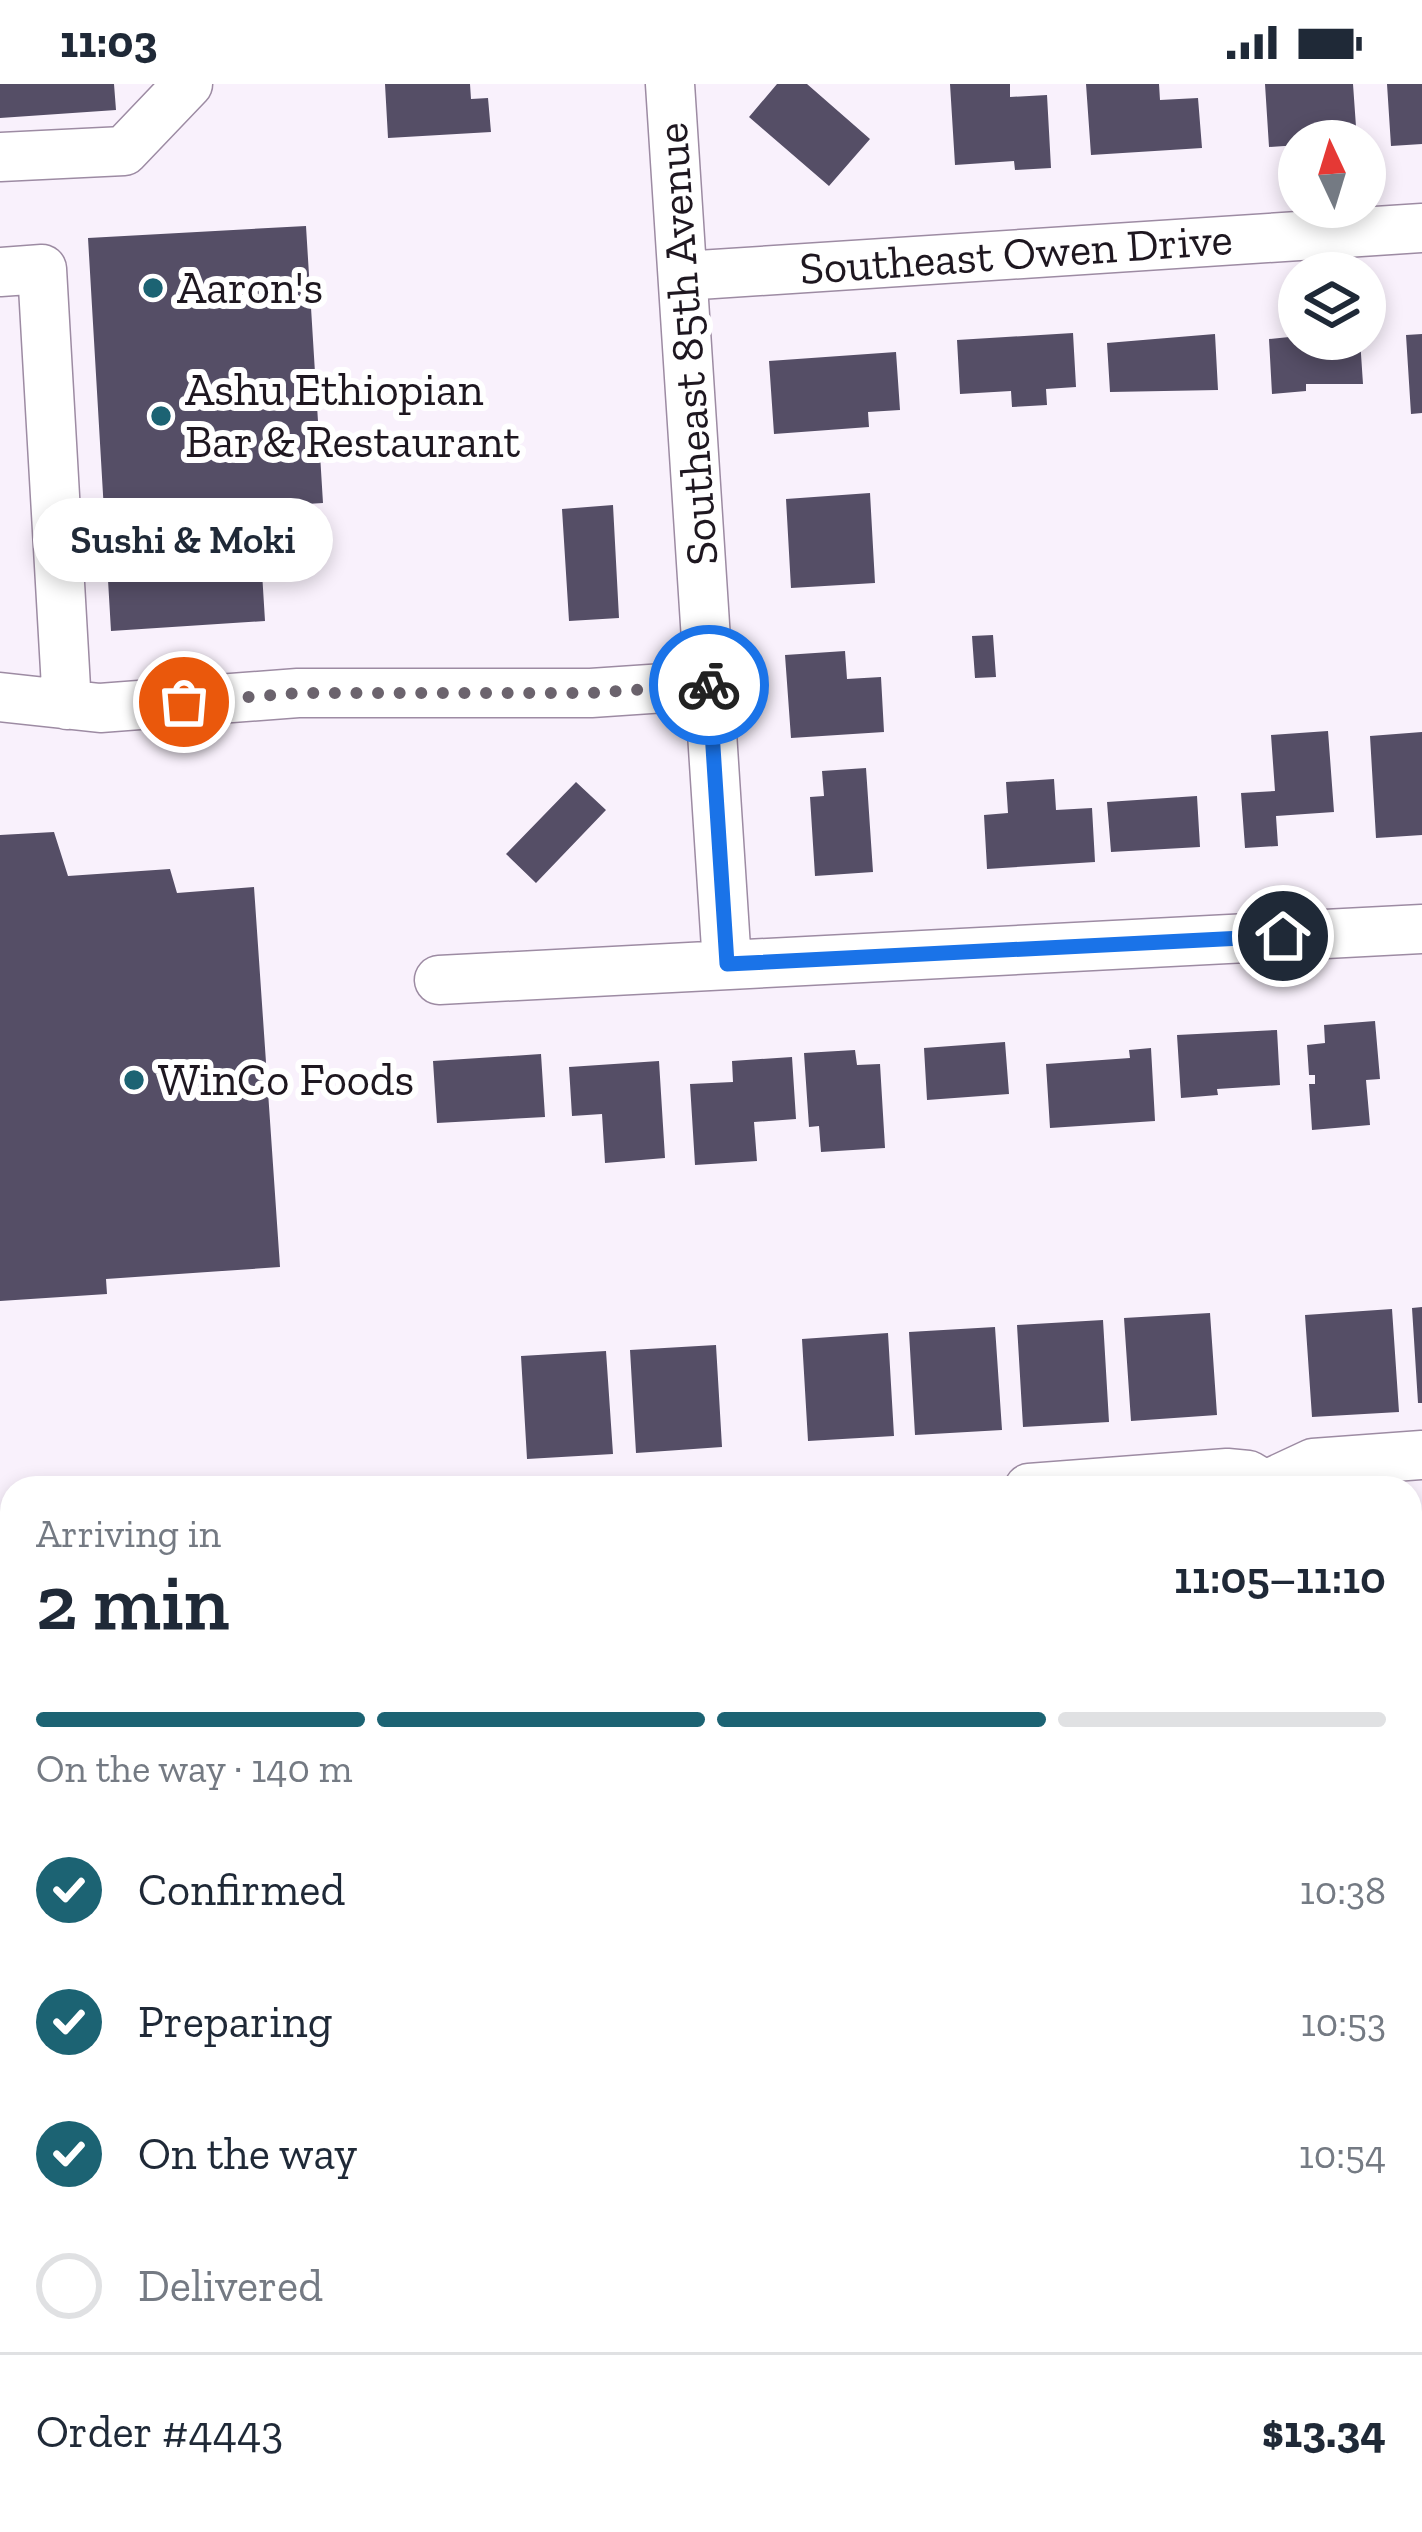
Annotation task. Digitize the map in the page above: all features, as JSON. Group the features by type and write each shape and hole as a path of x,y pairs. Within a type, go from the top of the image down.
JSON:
{"street":[{"path":"0,157 124,151 188,84"},
{"name":"Southeast 85th Avenue","path":"670,84 727,964"},
{"name":"Southeast Owen Drive","path":"682,276 1422,228"},
{"path":"0,272 42,269 68,705"},
{"path":"0,697 100,708 298,693 591,693 710,685"},
{"path":"439,980 1422,929"},
{"path":"1287,1476 1312,1462 1422,1455"},
{"path":"1187,1476 1250,1476"}],"building":[{"path":"0,84 114,84 116,110 0,118"},
{"path":"385,84 470,84 471,99 488,98 491,132 388,138"},
{"path":"777,84 807,84 870,139 829,186 749,117"},
{"path":"950,84 1010,84 1010,97 1047,95 1051,168 1015,170 1014,161 955,165"},
{"path":"1086,84 1159,84 1160,100 1198,98 1202,148 1091,155"},
{"path":"1265,84 1353,84 1356,120 1278,120 1278,146 1269,147"},
{"path":"1387,84 1422,84 1422,144 1391,146"},
{"path":"306,226 323,503 258,507 265,621 111,631 88,238"},
{"path":"1073,333 1076,387 1046,389 1047,405 1012,407 1011,391 960,394 957,340"},
{"path":"1215,334 1218,390 1110,392 1107,343"},
{"path":"1422,334 1422,413 1411,414 1406,335"},
{"path":"1278,338 1278,360 1361,360 1363,384 1306,384 1306,391 1272,394 1269,339"},
{"path":"896,352 900,410 868,412 869,427 774,434 769,361"},
{"path":"870,493 875,583 791,588 786,499"},
{"path":"613,505 619,618 569,621 562,509"},
{"path":"993,635 996,677 975,678 972,636"},
{"path":"845,651 847,679 881,677 884,732 791,738 785,655"},
{"path":"1328,731 1334,812 1276,816 1278,846 1245,848 1241,793 1275,791 1271,735"},
{"path":"1422,732 1422,835 1376,838 1370,736"},
{"path":"866,768 873,872 815,876 810,797 824,796 822,771"},
{"path":"1054,779 1056,810 1092,808 1095,862 987,869 984,815 1008,813 1006,782"},
{"path":"576,782 606,810 536,883 506,854"},
{"path":"1197,796 1200,847 1111,852 1107,802"},
{"name":"WinCo Foods","path":"54,832 68,876 170,869 177,893 254,887 280,1267 106,1279 107,1294 0,1301 0,835"},
{"path":"1375,1021 1380,1079 1366,1080 1370,1125 1312,1130 1309,1084 1315,1084 1315,1075 1309,1075 1307,1045 1325,1043 1324,1025"},
{"path":"1277,1030 1280,1085 1217,1089 1218,1095 1181,1098 1177,1035"},
{"path":"1005,1042 1009,1094 927,1100 924,1048"},
{"path":"1151,1048 1155,1121 1050,1128 1046,1064 1130,1058 1129,1050"},
{"path":"855,1050 857,1065 880,1064 885,1148 821,1152 819,1126 809,1127 804,1053"},
{"path":"541,1054 545,1117 437,1123 433,1061"},
{"path":"792,1057 796,1119 754,1122 757,1161 695,1165 690,1084 733,1082 732,1061"},
{"path":"659,1061 665,1158 605,1163 602,1114 572,1116 569,1067"},
{"path":"1422,1307 1422,1403 1418,1403 1412,1308"},
{"path":"1392,1309 1399,1412 1312,1417 1305,1315"},
{"path":"1210,1313 1217,1415 1131,1421 1124,1318"},
{"path":"1103,1320 1109,1422 1023,1427 1017,1325"},
{"path":"995,1327 1002,1430 915,1435 909,1332"},
{"path":"888,1333 894,1436 808,1441 802,1339"},
{"path":"716,1345 722,1447 636,1453 630,1350"},
{"path":"606,1351 613,1454 527,1459 521,1356"}],"way so far":[{"path":"184,702 298,693 591,693 709,685"}],"place":[{"name":"Aaron's","path":"153,288"},
{"name":"Ashu Ethiopian Bar & Restaurant","path":"161,416"},
{"name":"Sushi & Moki","path":"184,702"},
{"name":"WinCo Foods","path":"134,1080"}],"route":[{"path":"709,685 727,964 1283,936"}]}
